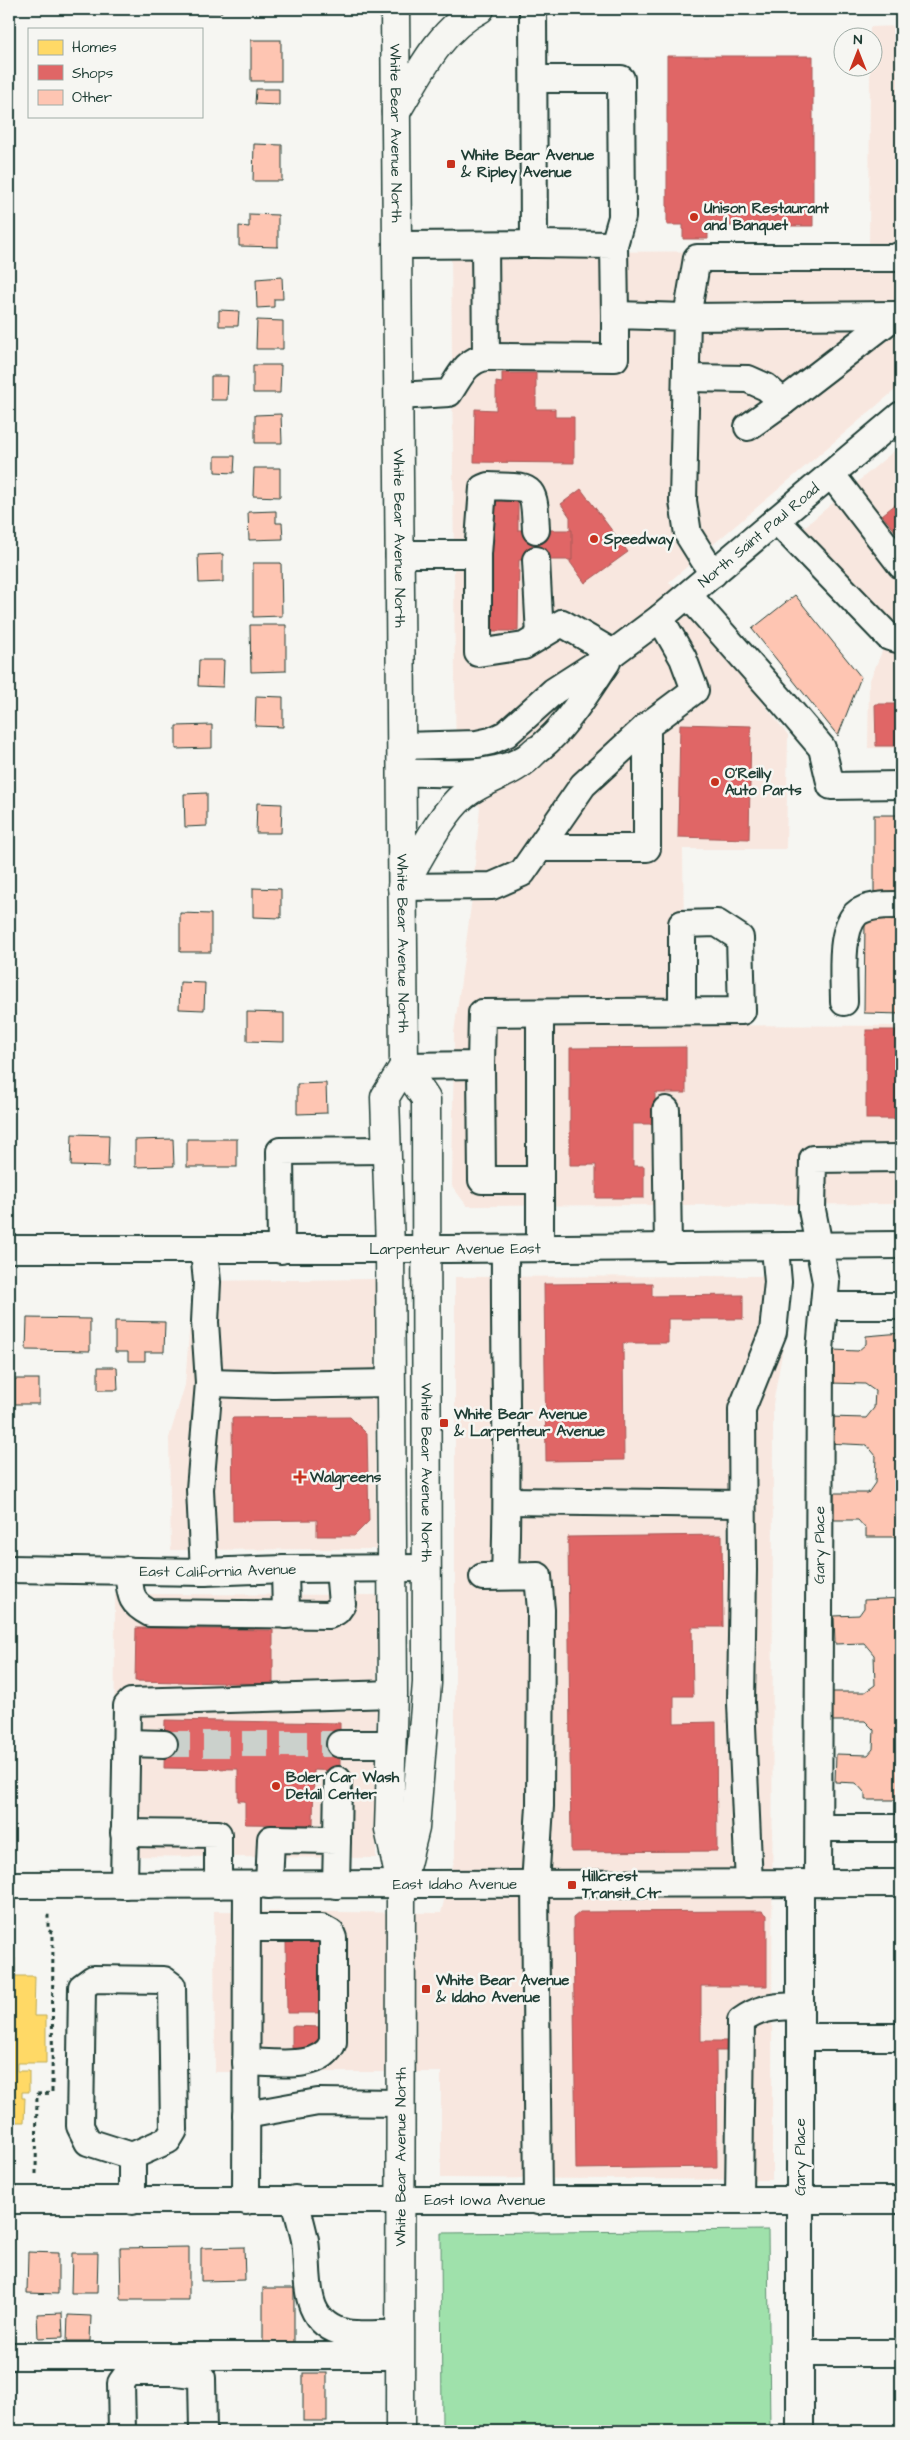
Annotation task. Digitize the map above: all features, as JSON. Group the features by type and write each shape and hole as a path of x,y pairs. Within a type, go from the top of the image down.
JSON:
{"main road":[{"name":"White Bear Avenue North","path":"395,9 404,1066 385,1097 390,1249 393,1694 389,1829 401,1884 400,2431"},
{"path":"396,112 438,44 457,24 480,9"},
{"path":"402,886 456,802 482,783 517,768 535,751"},
{"name":"White Bear Avenue North","path":"401,1884 415,1828 427,1683 426,1099 404,1066"}],"street":[{"path":"533,9 534,244"},
{"path":"398,396 449,393 465,366 476,359 486,357 615,358 614,245 622,218 621,79 534,79"},
{"path":"485,245 486,357"},
{"path":"397,246 614,245"},
{"path":"713,574 688,534 684,502 687,317 697,258 894,258 901,255"},
{"path":"615,315 687,317 898,315"},
{"path":"748,427 898,315"},
{"path":"686,378 748,379 766,387 783,402"},
{"name":"North Saint Paul Road","path":"400,746 477,744 498,738 517,726 554,691 614,653 660,618 901,415"},
{"path":"831,474 901,565"},
{"path":"536,530 534,498 529,491 514,487 488,486 483,488 478,554 478,653 524,646 562,623 614,653"},
{"path":"776,520 889,637 901,640"},
{"path":"399,554 478,554"},
{"path":"536,560 540,636"},
{"path":"688,595 822,748 831,786 901,786"},
{"path":"402,886 492,886 522,872 584,786 647,726 695,690 683,658 660,618"},
{"name":"North Saint Paul Road","path":"401,772 498,769 514,764 535,751 549,739 577,706 614,653"},
{"path":"540,848 647,848 647,726"},
{"path":"844,1002 845,944 852,921 857,913 877,905 901,905"},
{"path":"540,1180 482,1180 482,1013 682,1011"},
{"path":"540,1013 540,1248"},
{"path":"404,1066 482,1065"},
{"path":"666,1110 668,1248"},
{"path":"281,1250 280,1151 387,1150"},
{"name":"Gary Place","path":"800,2431 800,2006 809,1883 819,1828 820,1360 826,1282 812,1210 813,1159 901,1158"},
{"name":"Larpenteur Avenue East","path":"9,1249 775,1248 901,1245"},
{"path":"749,1884 741,1704 743,1570 741,1504 742,1409 772,1332 778,1282 775,1248"},
{"path":"504,1249 504,1353 508,1501 494,1576 538,1576 540,1610 540,1796 535,1885 538,2202"},
{"path":"204,1250 207,1282 204,1322 209,1383 200,1489 204,1572"},
{"path":"824,1306 901,1306"},
{"path":"209,1383 274,1385 391,1384"},
{"path":"508,1501 741,1504"},
{"name":"East California Avenue","path":"9,1569 204,1572 285,1569 426,1568"},
{"path":"285,1569 286,1615"},
{"path":"128,1570 132,1600 137,1607 150,1613 329,1615 337,1611 342,1604 339,1569"},
{"path":"124,1885 127,1706 130,1702 393,1694"},
{"path":"126,1743 164,1744"},
{"path":"340,1744 392,1744"},
{"path":"336,1885 338,1780"},
{"path":"819,1828 901,1828"},
{"path":"124,1833 218,1834 218,1885"},
{"path":"246,2202 248,1928 258,1885 271,1839 336,1840"},
{"name":"East Idaho Avenue","path":"9,1884 535,1885 901,1883"},
{"path":"246,2062 302,2062 316,2060 329,2052 333,2033 333,1938 331,1933 322,1928 248,1928"},
{"path":"93,1979 164,1980 172,1986 174,2130 168,2140 132,2156 88,2142 80,2126 82,1987 93,1979"},
{"path":"738,2200 741,2021 755,2011 768,2008 800,2006"},
{"path":"800,2038 901,2037"},
{"path":"246,2115 318,2102 400,2103"},
{"path":"132,2156 132,2201"},
{"path":"295,2199 305,2241 309,2296 314,2310 330,2326 346,2333 400,2345"},
{"name":"East Iowa Avenue","path":"9,2200 246,2202 295,2199 538,2202 901,2200"},
{"path":"9,2356 400,2345"},
{"path":"800,2352 901,2353"},
{"path":"122,2431 121,2383 129,2372 177,2372 199,2375 202,2378 203,2431"}],"path":[{"path":"36,2174 37,2094 52,2093 53,1933 48,1930 48,1912"}],"shaded area":[{"path":"901,26 901,385 669,582 788,735 786,849 683,849 685,1025 901,1026 901,1204 467,1206 452,1186 454,1033 472,898 480,807 456,784 451,252 869,251 870,78 882,78 882,28 870,27"},
{"path":"901,445 901,748 868,748 869,682 892,628 802,529"},
{"path":"791,1276 785,1337 773,1404 772,2180 441,2178 441,2072 215,2072 214,1911 441,1913 455,1857 455,1277"},
{"path":"375,1279 376,1549 171,1550 169,1438 185,1385 193,1281"},
{"path":"115,1594 377,1595 376,1858 114,1856"}],"green space":[{"path":"768,2230 770,2431 442,2431 441,2233"}],"building: Homes":[{"path":"9,1958 15,1958 15,1976 35,1976 34,2016 46,2016 46,2063 17,2063 17,2071 29,2071 29,2092 22,2092 22,2098 25,2098 24,2122 9,2122"}],"building: Shops":[{"path":"667,56 813,56 813,226 708,226 708,239 683,239 683,225 667,225"},
{"path":"502,373 536,373 536,409 555,409 555,417 574,417 574,463 474,462 475,409 496,410 496,382 502,383"},
{"path":"581,489 628,552 585,583 570,562 570,517 561,504"},
{"path":"491,491 518,491 518,530 572,530 572,560 519,560 518,631 491,631"},
{"path":"901,500 901,538 882,515"},
{"path":"875,704 901,704 901,746 876,746"},
{"name":"O'Reilly Auto Parts","path":"680,724 751,726 749,839 678,837"},
{"path":"866,1030 901,1030 901,1119 866,1119"},
{"path":"686,1047 686,1093 655,1093 655,1124 633,1124 633,1166 644,1166 644,1198 596,1198 596,1165 570,1165 570,1048"},
{"path":"652,1283 652,1296 743,1295 743,1319 668,1319 668,1343 623,1343 624,1460 546,1461 544,1284"},
{"name":"Walgreens","path":"350,1417 367,1434 369,1521 354,1536 317,1536 317,1520 233,1521 232,1418"},
{"path":"722,1535 723,1627 692,1627 693,1696 674,1696 674,1723 716,1722 717,1851 571,1852 568,1537"},
{"path":"136,1628 273,1630 273,1684 135,1681"},
{"name":"Boler Car Wash Detail Center","path":"165,1720 340,1723 340,1771 314,1770 313,1825 245,1824 245,1801 238,1801 238,1769 164,1768"},
{"path":"762,1911 767,1915 767,1986 701,1986 701,2041 727,2041 727,2051 716,2051 717,2167 576,2169 573,1918 580,1912"},
{"path":"326,1941 326,2000 320,2000 320,2013 287,2013 286,1942"},
{"path":"292,2026 321,2027 321,2048 292,2048"}],"building: Other":[{"path":"197,9 222,9 222,12 197,13"},
{"path":"251,40 281,40 281,81 251,81"},
{"path":"256,89 279,89 279,105 255,104"},
{"path":"254,144 282,145 282,181 253,181"},
{"path":"249,214 278,215 278,247 239,246 239,226 249,227"},
{"path":"282,277 283,299 274,299 274,307 257,308 256,279"},
{"path":"219,310 239,311 238,326 219,326"},
{"path":"257,320 283,321 283,349 256,349"},
{"path":"253,365 281,365 280,393 253,393"},
{"path":"211,376 228,376 227,400 211,400"},
{"path":"281,414 282,443 255,443 255,415"},
{"path":"215,456 235,456 234,473 215,472"},
{"path":"254,468 280,468 280,497 253,496"},
{"path":"276,511 276,523 282,523 283,539 249,540 248,512"},
{"path":"223,554 223,582 199,583 198,555"},
{"path":"253,563 281,563 282,616 253,617"},
{"path":"795,595 861,677 838,736 752,629"},
{"path":"250,625 286,625 286,671 251,672"},
{"path":"199,660 224,660 223,687 198,686"},
{"path":"256,696 283,697 283,727 255,726"},
{"path":"212,725 212,748 176,749 176,726"},
{"path":"207,793 207,826 185,827 184,794"},
{"path":"257,803 282,804 281,833 256,833"},
{"path":"874,815 901,815 901,892 874,892"},
{"path":"253,888 281,889 281,918 253,917"},
{"path":"180,913 211,914 211,952 180,952"},
{"path":"865,919 901,919 901,1014 864,1013"},
{"path":"180,982 205,983 204,1010 179,1009"},
{"path":"247,1012 284,1013 284,1042 247,1041"},
{"path":"326,1083 327,1113 297,1114 297,1084"},
{"path":"72,1134 109,1135 108,1167 71,1166"},
{"path":"9,1139 11,1139 11,1165 9,1165"},
{"path":"173,1139 174,1166 135,1167 135,1140"},
{"path":"187,1139 237,1139 237,1167 187,1167"},
{"path":"9,1315 13,1315 13,1355 9,1355"},
{"path":"27,1318 90,1319 90,1351 26,1350"},
{"path":"115,1321 165,1322 164,1352 145,1352 145,1361 128,1361 128,1352 115,1352"},
{"path":"901,1333 901,1537 866,1537 866,1529 858,1520 834,1520 834,1493 868,1493 875,1483 876,1456 867,1445 827,1443 828,1417 866,1418 874,1408 875,1391 865,1384 831,1383 832,1350 858,1351 866,1344 866,1336"},
{"path":"98,1367 117,1367 118,1390 98,1390"},
{"path":"15,1379 39,1379 39,1404 15,1404"},
{"path":"901,1598 901,1800 865,1800 865,1793 856,1783 835,1782 836,1754 868,1755 873,1749 874,1730 865,1721 825,1721 825,1692 865,1692 875,1685 874,1655 864,1643 835,1644 834,1616 859,1615 864,1608 864,1600"},
{"path":"189,2247 189,2300 121,2300 120,2248"},
{"path":"244,2247 245,2280 201,2281 201,2248"},
{"path":"28,2252 58,2253 58,2294 27,2293"},
{"path":"72,2253 98,2253 97,2293 71,2293"},
{"path":"263,2288 294,2288 294,2348 263,2348"},
{"path":"62,2313 63,2337 38,2338 37,2314"},
{"path":"68,2315 91,2316 90,2341 67,2341"},
{"path":"303,2373 327,2373 327,2421 303,2421"}],"tunnel":[{"path":"164,1744 340,1744"}],"place":[{"name":"White Bear Avenue & Ripley Avenue","path":"451,164"},
{"name":"Unison Restaurant and Banquet","path":"694,217"},
{"name":"Speedway","path":"594,539"},
{"name":"O'Reilly Auto Parts","path":"715,782"},
{"name":"White Bear Avenue & Larpenteur Avenue","path":"444,1423"},
{"name":"Walgreens","path":"300,1477"},
{"name":"Boler Car Wash Detail Center","path":"276,1786"},
{"name":"Hillcrest Transit Ctr","path":"572,1885"},
{"name":"White Bear Avenue & Idaho Avenue","path":"426,1989"}]}
